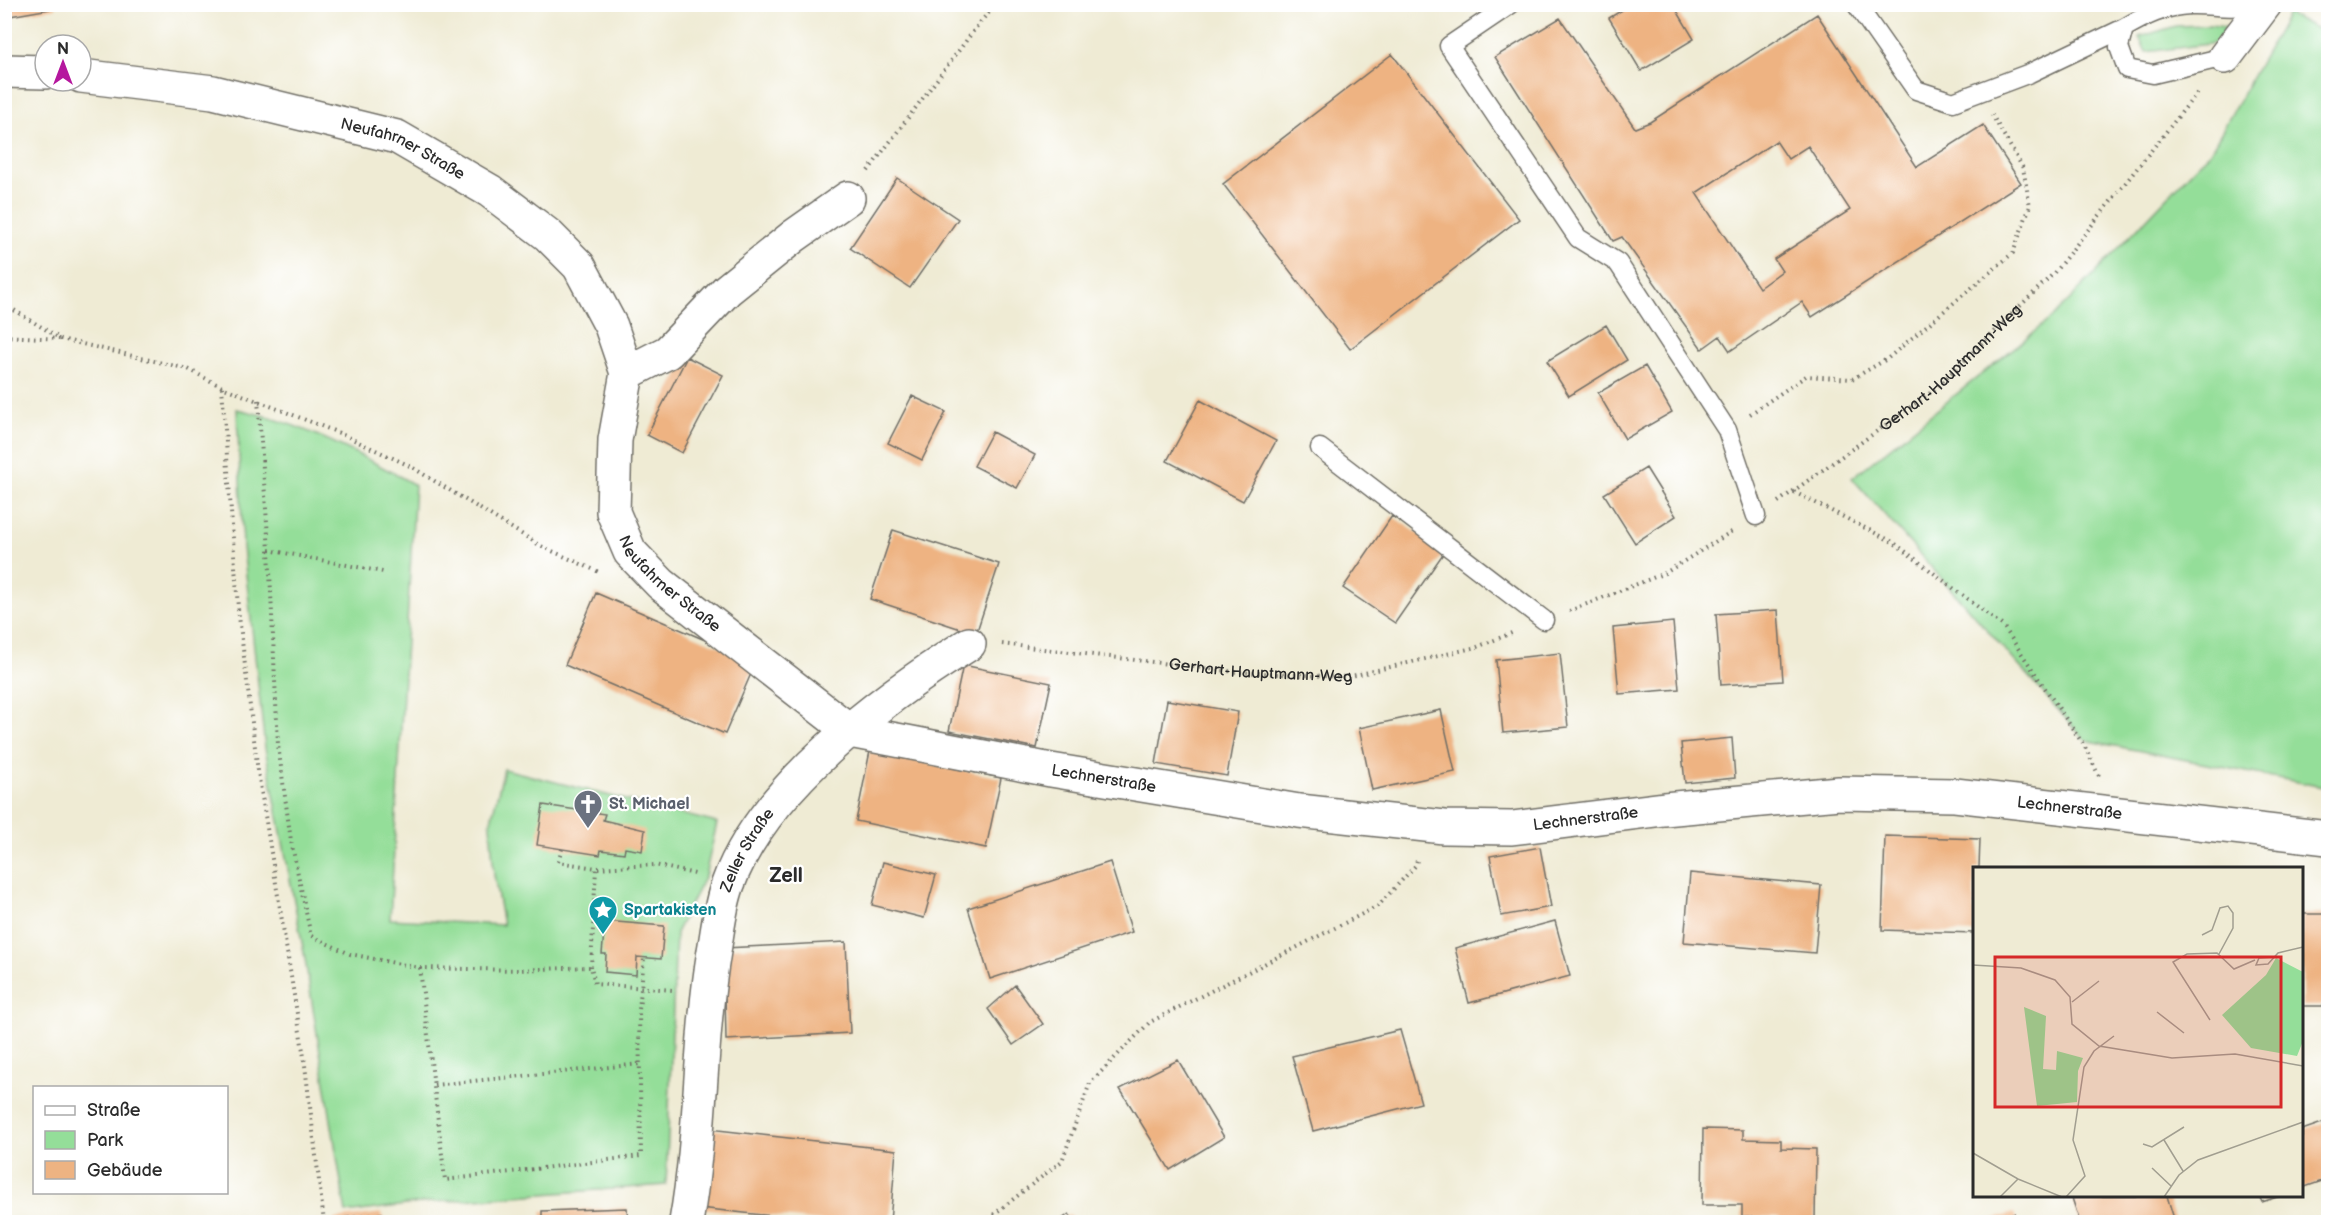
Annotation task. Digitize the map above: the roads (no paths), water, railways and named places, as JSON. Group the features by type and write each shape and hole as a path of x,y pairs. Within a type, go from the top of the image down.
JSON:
{"street":[{"path":"2225,57 2265,4"},
{"path":"4,71 33,72"},
{"name":"Neufahrner Straße","path":"93,77 213,92 397,136 490,191 548,235 579,266 611,326 627,373 615,440 613,512 630,552 661,584 850,731"},
{"path":"627,373 668,352 727,290 794,236 848,198"},
{"name":"Zeller Straße","path":"686,1222 701,1085 707,993 728,882 759,823 809,769 850,731 917,676 969,644"},
{"name":"Lechnerstraße","path":"850,731 1052,770 1299,811 1423,824 1512,828 1839,793 1956,795 2328,838"}],"lane":[{"path":"1511,4 1449,46 1578,238 1618,263 1726,430 1756,516"},
{"path":"1856,4 1916,90 1953,102 2030,73 2124,28 2155,10 2190,5 2232,9 2252,4"},
{"path":"2124,28 2119,47 2127,69 2153,74 2225,57"},
{"path":"1320,448 1544,620"}],"place":[{"name":"St. Michael","path":"588,830"},
{"name":"Spartakisten","path":"603,936"}],"district":[{"name":"Zell","path":"786,876"}]}
